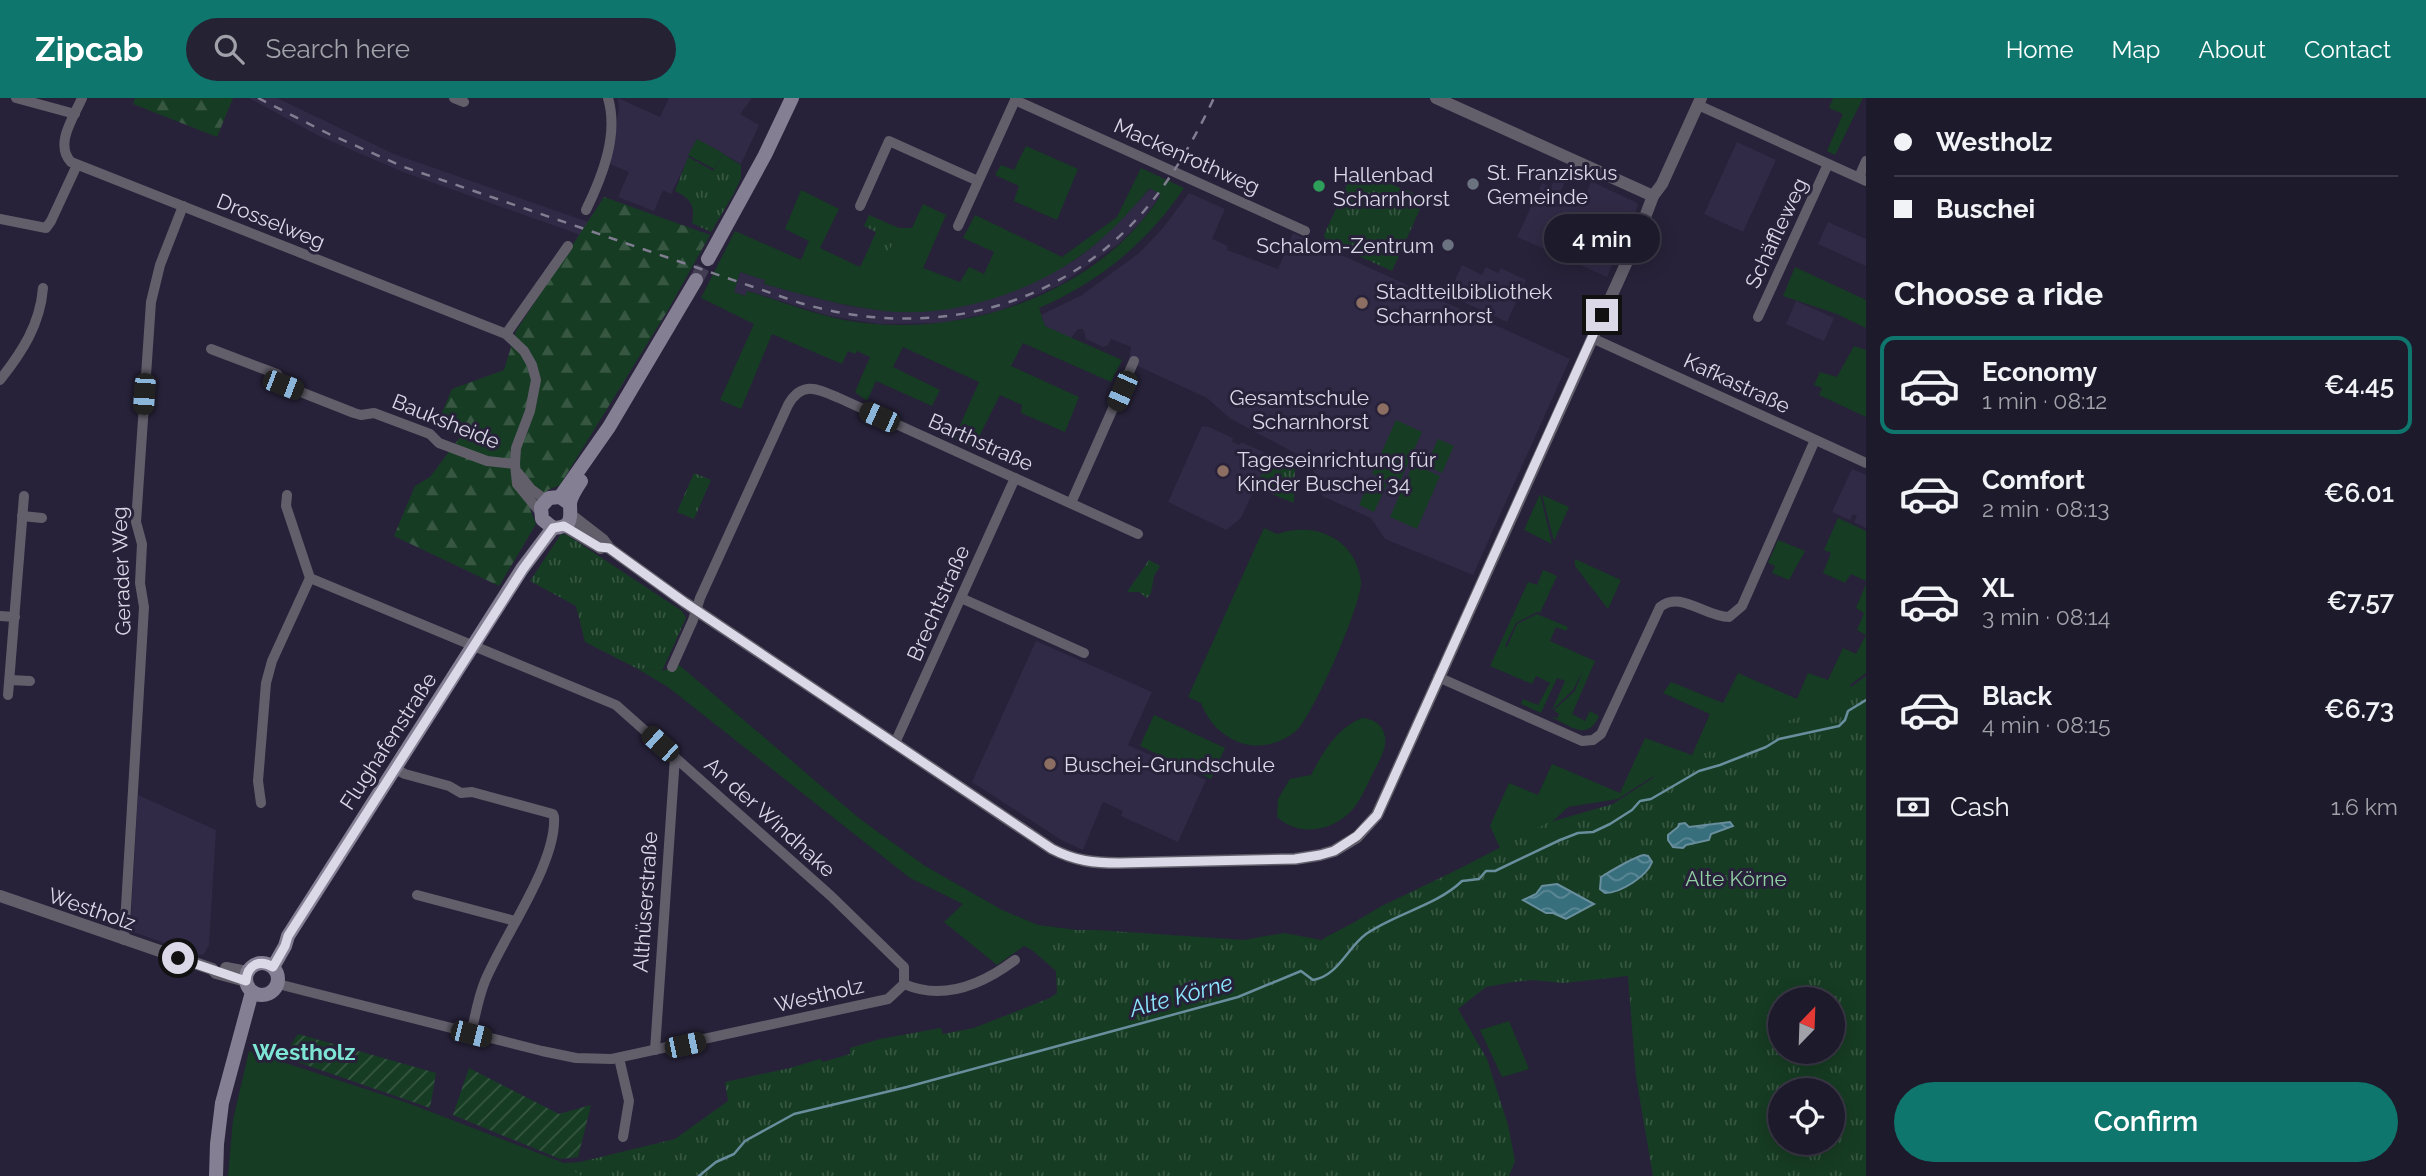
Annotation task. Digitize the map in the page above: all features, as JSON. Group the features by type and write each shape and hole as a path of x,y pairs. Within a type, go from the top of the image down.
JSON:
{"main road":[{"path":"708,259 760,166 788,99"},
{"name":"Flughafenstraße","path":"269,965 285,946 288,936 523,569 696,280"},
{"path":"216,1176 222,1103 243,1030 253,965 269,965 277,973 278,984 270,993 251,985"}],"street":[{"path":"16,98 75,114"},
{"path":"0,219 46,228 51,221 76,164 67,158 64,146 65,137 82,98"},
{"path":"586,210 605,160 612,120 608,98"},
{"path":"1436,98 1653,196"},
{"path":"958,226 1015,99"},
{"name":"Mackenrothweg","path":"1015,99 1305,231"},
{"path":"515,468 531,489 556,513 599,547 609,548 696,610 1052,849 1076,860 1096,863 1295,859 1320,855 1343,846 1377,815 1647,215 1653,196 1662,184 1699,101"},
{"name":"Schäffleweg","path":"1699,101 1862,179 1866,161"},
{"path":"860,206 889,141 978,181"},
{"name":"Drosselweg","path":"76,164 506,334 524,351 536,380 530,411 516,449 515,468"},
{"name":"Schäffleweg","path":"1758,317 1828,164"},
{"name":"Gerader Weg","path":"124,940 144,607 140,583 142,544 136,522 148,343 152,302 160,265 183,206"},
{"path":"506,334 568,246"},
{"path":"0,380 22,352 34,330 43,288"},
{"name":"Kafkastraße","path":"1592,338 1866,463"},
{"name":"Bauksheide","path":"211,349 277,374 283,385 354,413 374,413 429,434 439,443 515,468"},
{"path":"1071,502 1135,361"},
{"name":"Barthstraße","path":"696,610 788,405 798,392 806,388 820,390 1138,534"},
{"path":"1438,677 1582,741 1593,740 1601,734 1660,607 1672,600 1680,601 1718,617 1728,617 1742,606 1815,440"},
{"name":"Brechtstraße","path":"895,743 1015,478"},
{"path":"261,803 258,781 266,683 272,661 310,578 286,506 288,495"},
{"path":"8,695 23,496"},
{"path":"22,516 43,518"},
{"name":"An der Windhake","path":"310,578 616,705 831,896 904,967 904,984"},
{"path":"961,598 1084,653"},
{"path":"672,667 696,610"},
{"path":"0,616 15,617"},
{"path":"10,680 30,681"},
{"name":"Althüserstraße","path":"655,1050 675,757"},
{"path":"395,769 449,786 461,793 472,792 553,814 553,834 544,863 484,984 471,1034"},
{"path":"417,895 515,921"},
{"name":"Westholz","path":"0,897 212,969 218,967 251,985"},
{"path":"904,984 920,991 939,992 993,976 1015,960"},
{"name":"Westholz","path":"278,984 566,1056 620,1058 888,999 904,984"},
{"path":"620,1058 629,1101 623,1137"}],"shaded area":[{"path":"249,98 277,98 394,154 651,244 640,256 403,172 317,135"},
{"path":"618,98 660,117 669,98 752,98 740,114 759,125 741,164 697,139 671,194 663,190 654,211 618,197 629,172 610,164 619,108"},
{"path":"1737,142 1776,160 1743,232 1704,214"},
{"path":"1557,174 1566,179 1560,193 1577,201 1581,190 1587,192 1591,181 1637,203 1607,277 1517,237 1542,183 1551,187"},
{"path":"1151,188 1161,195 1141,222 1117,245 1060,285 999,311 944,323 879,324 829,316 748,291 746,296 733,292 740,272 765,280 764,284 849,306 887,311 945,309 973,303 998,296 1075,260 1097,243"},
{"name":"Gesamtschule Scharnhorst","path":"1189,193 1225,209 1212,239 1228,246 1227,250 1278,269 1293,233 1570,359 1473,575 1385,539 1371,518 1322,496 1310,461 1231,419 1207,398 1129,362 1131,347 1111,339 1108,345 1103,347 1086,339 1083,329 1078,329 1071,338 1045,326 1041,315 1082,295 1139,253 1163,228"},
{"path":"1828,222 1866,239 1866,266 1818,244"},
{"path":"1462,265 1482,275 1486,267 1498,273 1501,268 1526,280 1507,322 1448,295"},
{"path":"1796,301 1834,318 1824,341 1786,324"},
{"name":"Tageseinrichtung für Kinder Buschei 34","path":"1202,426 1233,438 1232,442 1240,445 1241,442 1270,455 1241,518 1226,530 1168,502"},
{"path":"1852,469 1866,475 1866,528 1854,522 1857,516 1853,514 1850,520 1832,512"},
{"name":"Buschei-Grundschule","path":"1036,641 1152,692 1128,745 1206,780 1178,842 1121,816 1123,811 1103,802 1083,850 1063,841 972,782"},
{"path":"138,795 216,830 209,945 204,954 200,955 130,931"}],"green space":[{"path":"135,98 233,98 217,137 133,104"},
{"path":"1833,98 1863,98 1835,155 1827,151 1843,114 1829,108"},
{"path":"697,139 723,153 714,169 688,155"},
{"path":"1026,146 1078,169 1057,220 1014,201 1019,186 995,175 1001,165 1014,170"},
{"path":"723,154 741,165 741,178 711,232 692,223 691,203 675,191 688,157 713,171"},
{"path":"1141,168 1184,188 1154,226 1120,259 1081,286 1039,308 1045,326 1122,360 1111,382 1023,343 1011,366 1079,397 1065,432 1021,413 1022,405 1000,395 973,449 954,439 979,382 903,347 893,367 940,390 932,406 876,381 867,401 855,392 870,357 857,351 855,354 848,351 842,364 772,334 741,409 720,400 754,324 701,298 735,231 801,260 809,241 785,229 801,190 839,209 820,248 860,267 869,248 887,255 899,228 912,228 923,204 946,215 923,268 960,282 969,267 984,274 994,252 963,238 975,215 1062,257 1117,217","holes":["1150,188 1161,195 1134,230 1101,259 1064,284 1024,302 981,315 937,323 893,325 850,321 811,312 747,291 745,296 734,292 740,272 765,280 764,284 869,309 909,312 960,307 1010,293 1056,271 1107,234"]},
{"path":"1354,169 1425,198 1392,271 1326,241 1324,235"},
{"path":"604,197 710,235 668,310 560,485 548,490 530,509 536,524 499,586 394,536 415,486 430,477 460,437 436,427 452,389 504,370 516,331"},
{"path":"869,215 899,228 887,256 869,248 876,232 864,226"},
{"path":"1795,267 1866,300 1866,328 1837,314 1783,296"},
{"path":"1854,346 1866,350 1866,417 1819,395 1822,388 1814,385 1820,372 1837,377"},
{"path":"1396,420 1422,432 1398,486 1372,474"},
{"path":"1438,439 1454,446 1442,473 1426,466"},
{"path":"1270,455 1287,459 1295,468 1294,503 1256,487"},
{"path":"1413,464 1440,476 1417,529 1390,517"},
{"path":"694,473 711,480 694,519 677,512"},
{"path":"1371,477 1387,484 1374,512 1359,505"},
{"path":"1540,494 1552,544 1524,530"},
{"path":"1542,495 1569,507 1554,541"},
{"path":"1838,518 1866,531 1866,581 1851,574 1845,583 1823,573 1831,553 1824,550"},
{"path":"1264,528 1277,534 1305,530 1331,536 1351,554 1361,581 1346,634 1303,722 1296,731 1282,740 1267,745 1251,745 1224,734 1210,720 1201,703 1188,697"},
{"path":"561,534 567,535 682,611 686,618 662,671 636,668 585,642 576,606 530,581"},
{"path":"1778,540 1805,551 1789,580 1772,573 1775,566 1768,563"},
{"path":"1575,559 1621,580 1608,609 1575,566"},
{"path":"1149,560 1160,566 1154,576 1151,593 1147,598 1139,592 1127,592"},
{"path":"1543,570 1557,576 1540,613 1537,612 1516,623 1505,646 1507,647 1517,624 1537,614 1568,627 1566,631 1556,627 1550,641 1595,661 1572,714 1585,721 1590,711 1599,716 1594,724 1584,730 1578,730 1551,717 1558,718 1559,714 1554,710 1575,691 1583,671 1573,690 1552,710 1565,681 1557,678 1541,713 1521,704 1523,699 1538,705 1550,683 1536,676 1532,684 1490,666 1528,582 1537,585"},
{"path":"1866,584 1866,635 1857,630 1864,613 1856,608"},
{"path":"1866,635 1866,673 1850,685 1859,695 1666,780 1652,777 1618,799 1568,807 1531,842 1317,949 1324,938 1500,848 1490,826 1509,783 1538,795 1552,764 1620,793 1645,738 1692,755 1710,714 1663,693 1671,682 1723,703 1738,673 1797,699 1808,673 1828,680 1843,648 1856,654"},
{"path":"679,665 860,819 925,866 1002,910 1038,925 1093,932 1058,964 1024,946 997,965 944,922 963,904 910,878 668,687 636,668 662,671"},
{"name":"Alte Körne","path":"1866,676 1866,1176 1653,1176 1636,1077 1628,976 1563,983 1532,980 1486,987 1458,1009 1487,1059 1508,1125 1515,1161 1509,1176 581,1176 564,1163 580,1162 675,1139 728,1101 725,1082 820,1059 823,1062 850,1054 850,1048 880,1039 941,1028 943,1034 974,1028 1050,998 1057,993 1056,971 1032,950 1045,930 1096,930 1244,940 1284,933 1327,941 1334,934 1382,906 1547,823 1613,804 1679,761 1718,749 1749,733 1793,719 1831,702"},
{"path":"1154,715 1225,748 1211,779 1140,746"},
{"path":"1362,718 1374,721 1380,726 1385,742 1380,760 1362,796 1351,811 1339,821 1312,830 1293,827 1277,817 1278,799 1290,779 1311,775 1326,749 1338,735"},
{"path":"1509,1021 1529,1069 1502,1077 1480,1030"},
{"path":"298,1034 436,1073 430,1108 283,1057"},
{"path":"249,1051 405,1102 564,1163 584,1176 228,1176 233,1120"},
{"path":"469,1068 559,1114 591,1105 578,1157 560,1159 453,1115"}],"water":[{"path":"1730,822 1733,826 1711,834 1709,840 1683,848 1673,847 1668,840 1668,835 1679,824 1685,823 1689,827"},
{"path":"1644,855 1652,862 1639,878 1626,887 1611,892 1605,893 1600,889 1601,877"},
{"path":"1557,884 1594,904 1566,919 1546,913 1523,900 1536,894 1542,886"}],"waterway":[{"name":"Alte Körne","path":"699,1176 716,1162 734,1154 745,1141 794,1114 907,1087 1238,997 1301,971 1313,980 1322,977 1336,967 1366,934 1440,897 1462,881 1479,879 1486,871 1495,871 1578,833 1593,832 1632,810 1640,801 1651,799 1699,771 1766,747 1779,739 1839,726 1848,711 1866,700"}],"tunnel":[{"path":"696,280 708,259"}],"railway":[{"path":"258,98 329,134 404,167 800,303 847,314 895,318 941,317 986,309 1030,294 1071,273 1109,245 1144,211 1183,157 1214,98"}],"place":[{"name":"St. Franziskus Gemeinde","path":"1473,184"},
{"name":"Hallenbad Scharnhorst","path":"1319,186"},
{"name":"Schalom-Zentrum","path":"1448,245"},
{"name":"Stadtteilbibliothek Scharnhorst","path":"1362,303"},
{"name":"Gesamtschule Scharnhorst","path":"1383,409"},
{"name":"Tageseinrichtung für Kinder Buschei 34","path":"1223,471"},
{"name":"Buschei-Grundschule","path":"1050,764"}],"district":[{"name":"Westholz","path":"304,1051"}],"route":[{"path":"178,958 246,981 248,970 253,965 265,963 273,967 288,936 523,569 553,528 564,526 599,547 609,548 684,602 1052,849 1068,857 1096,863 1119,863 1295,859 1330,853 1357,836 1377,815 1602,315"}]}
